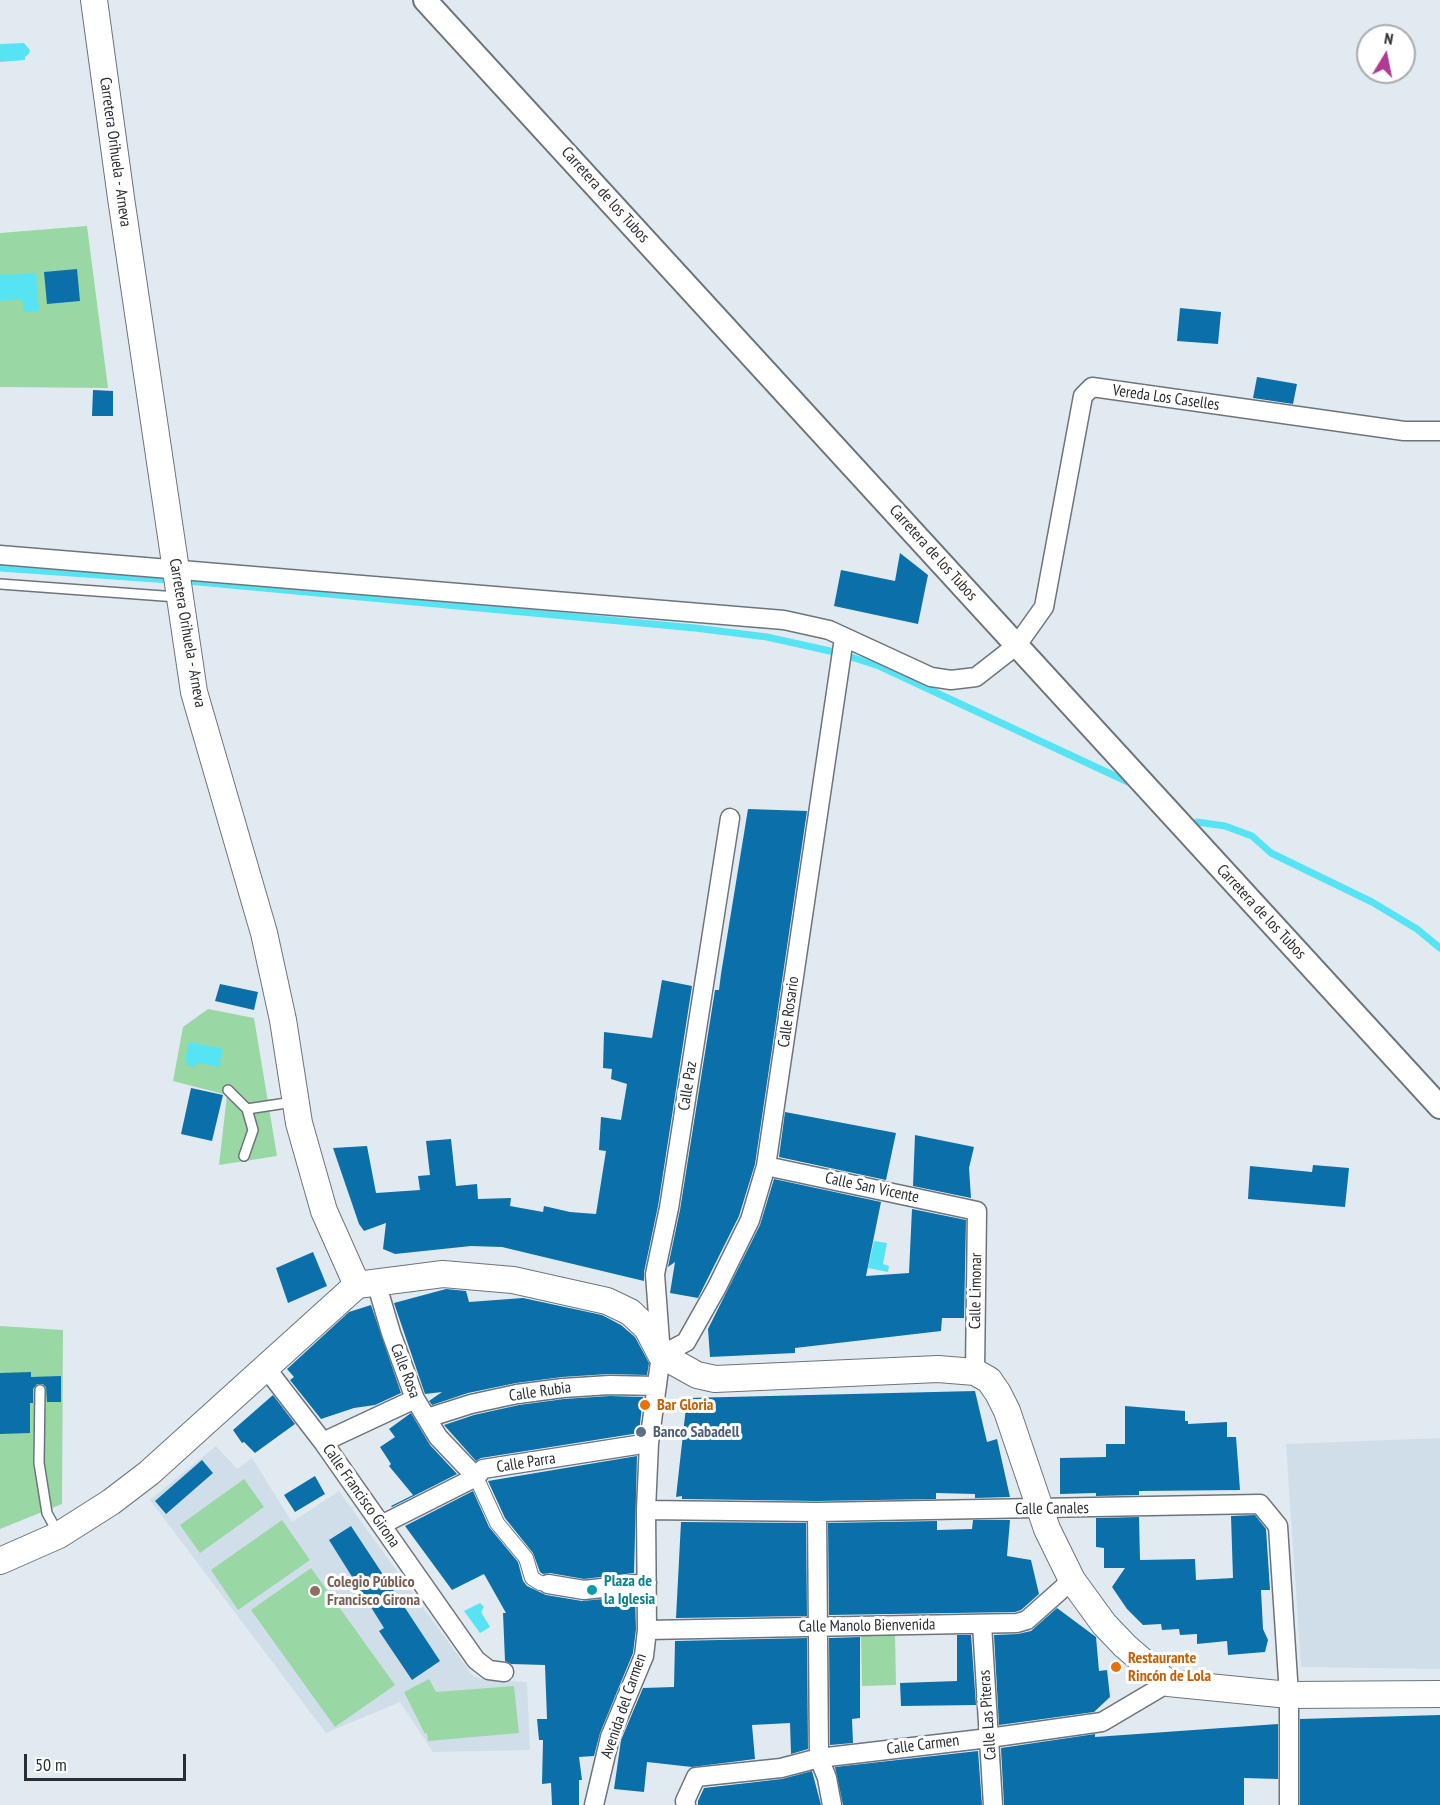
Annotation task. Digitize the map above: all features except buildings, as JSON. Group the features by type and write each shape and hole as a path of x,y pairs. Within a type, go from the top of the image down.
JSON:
{"main road":[{"name":"Carretera Orihuela - Arneva","path":"94,0 194,692 264,933 283,1020 299,1123 324,1211 367,1284"},
{"path":"0,1561 59,1535 111,1502 149,1473 266,1368 367,1284 443,1274 513,1280 607,1301 630,1312 647,1328 661,1355 697,1375 715,1379 938,1369 975,1372 989,1380 998,1393 1059,1558 1072,1580 1104,1624 1125,1646 1168,1683 1289,1695 1440,1694"}],"street":[{"name":"Carretera de los Tubos","path":"425,0 1440,1107"},
{"name":"Vereda Los Caselles","path":"1017,645 1044,606 1083,396 1092,387 1404,431 1440,431"},
{"path":"0,555 177,582 784,620 829,630 931,677 951,680 976,677 1017,645"},
{"name":"Calle Rosario","path":"661,1355 686,1342 717,1287 750,1220 766,1166 844,638"},
{"name":"Calle Paz","path":"661,1355 655,1274 669,1208 730,818"},
{"name":"Calle San Vicente","path":"766,1166 977,1211"},
{"name":"Calle Limonar","path":"975,1372 977,1211"},
{"name":"Calle Rosa","path":"367,1284 391,1333 415,1399 438,1437 476,1477"},
{"name":"Avenida del Carmen","path":"594,1805 610,1737 644,1656 648,1630 646,1509 649,1443 661,1355"},
{"name":"Calle Francisco Girona","path":"266,1368 323,1442 476,1660 489,1670 504,1672"},
{"name":"Calle Rubia","path":"427,1418 471,1404 517,1394 610,1385 657,1386"},
{"path":"323,1442 415,1399"},
{"name":"Calle Parra","path":"381,1525 476,1477 483,1469 649,1443"},
{"path":"476,1477 497,1523 526,1558 532,1578 540,1583 584,1590 647,1583"},
{"name":"Calle Canales","path":"646,1509 816,1512 1260,1504 1278,1526 1289,1695 1289,1805"},
{"path":"816,1512 819,1758 827,1778 832,1805"},
{"name":"Calle Manolo Bienvenida","path":"648,1630 1017,1623 1027,1620 1072,1580"},
{"name":"Calle Las Piteras","path":"982,1624 993,1805"},
{"name":"Calle Carmen","path":"686,1803 696,1777 781,1768 819,1758 1102,1722 1168,1683"}],"lane":[{"path":"0,584 177,582"},
{"path":"228,1090 246,1109 253,1130 244,1156"},
{"path":"246,1109 296,1102"},
{"path":"40,1390 39,1463 47,1513 59,1535"}],"shaded area":[{"path":"1440,1438 1440,1669 1301,1667 1286,1444"},
{"name":"Colegio Público Francisco Girona","path":"216,1446 237,1469 252,1458 292,1522 339,1491 473,1676 483,1679 527,1682 530,1750 433,1752 400,1702 326,1733 150,1500"}],"green space":[{"path":"87,226 108,388 0,387 0,233"},
{"path":"208,1009 254,1018 277,1156 219,1165 227,1095 173,1081 183,1027"},
{"path":"0,1326 63,1330 62,1504 0,1529"},
{"path":"244,1479 264,1507 200,1553 180,1525"},
{"path":"282,1520 310,1560 238,1610 211,1570"},
{"path":"311,1568 395,1685 335,1727 251,1610"},
{"path":"895,1635 896,1685 862,1686 861,1636"},
{"path":"429,1679 436,1692 514,1686 519,1733 428,1741 427,1733 425,1734 404,1692"}],"water":[{"path":"24,43 30,50 25,60 0,62 0,44"},
{"path":"36,273 39,311 24,312 22,299 0,301 0,275"},
{"path":"189,1042 223,1049 219,1067 198,1063 193,1067 188,1065 185,1060"},
{"path":"874,1241 887,1243 883,1264 889,1266 888,1272 868,1268"},
{"path":"480,1603 484,1607 481,1612 490,1627 480,1633 464,1611"}],"waterway":[{"path":"0,568 198,582 695,628 767,637 839,653"},
{"path":"845,655 879,666 1128,782"},
{"path":"1197,822 1225,826 1252,836 1271,853 1372,902 1417,929 1440,948"}],"place":[{"name":"Bar Gloria","path":"645,1405"},
{"name":"Banco Sabadell","path":"641,1432"},
{"name":"Plaza de la Iglesia","path":"592,1590"},
{"name":"Colegio Público Francisco Girona","path":"315,1591"},
{"name":"Restaurante Rincón de Lola","path":"1116,1667"}]}
